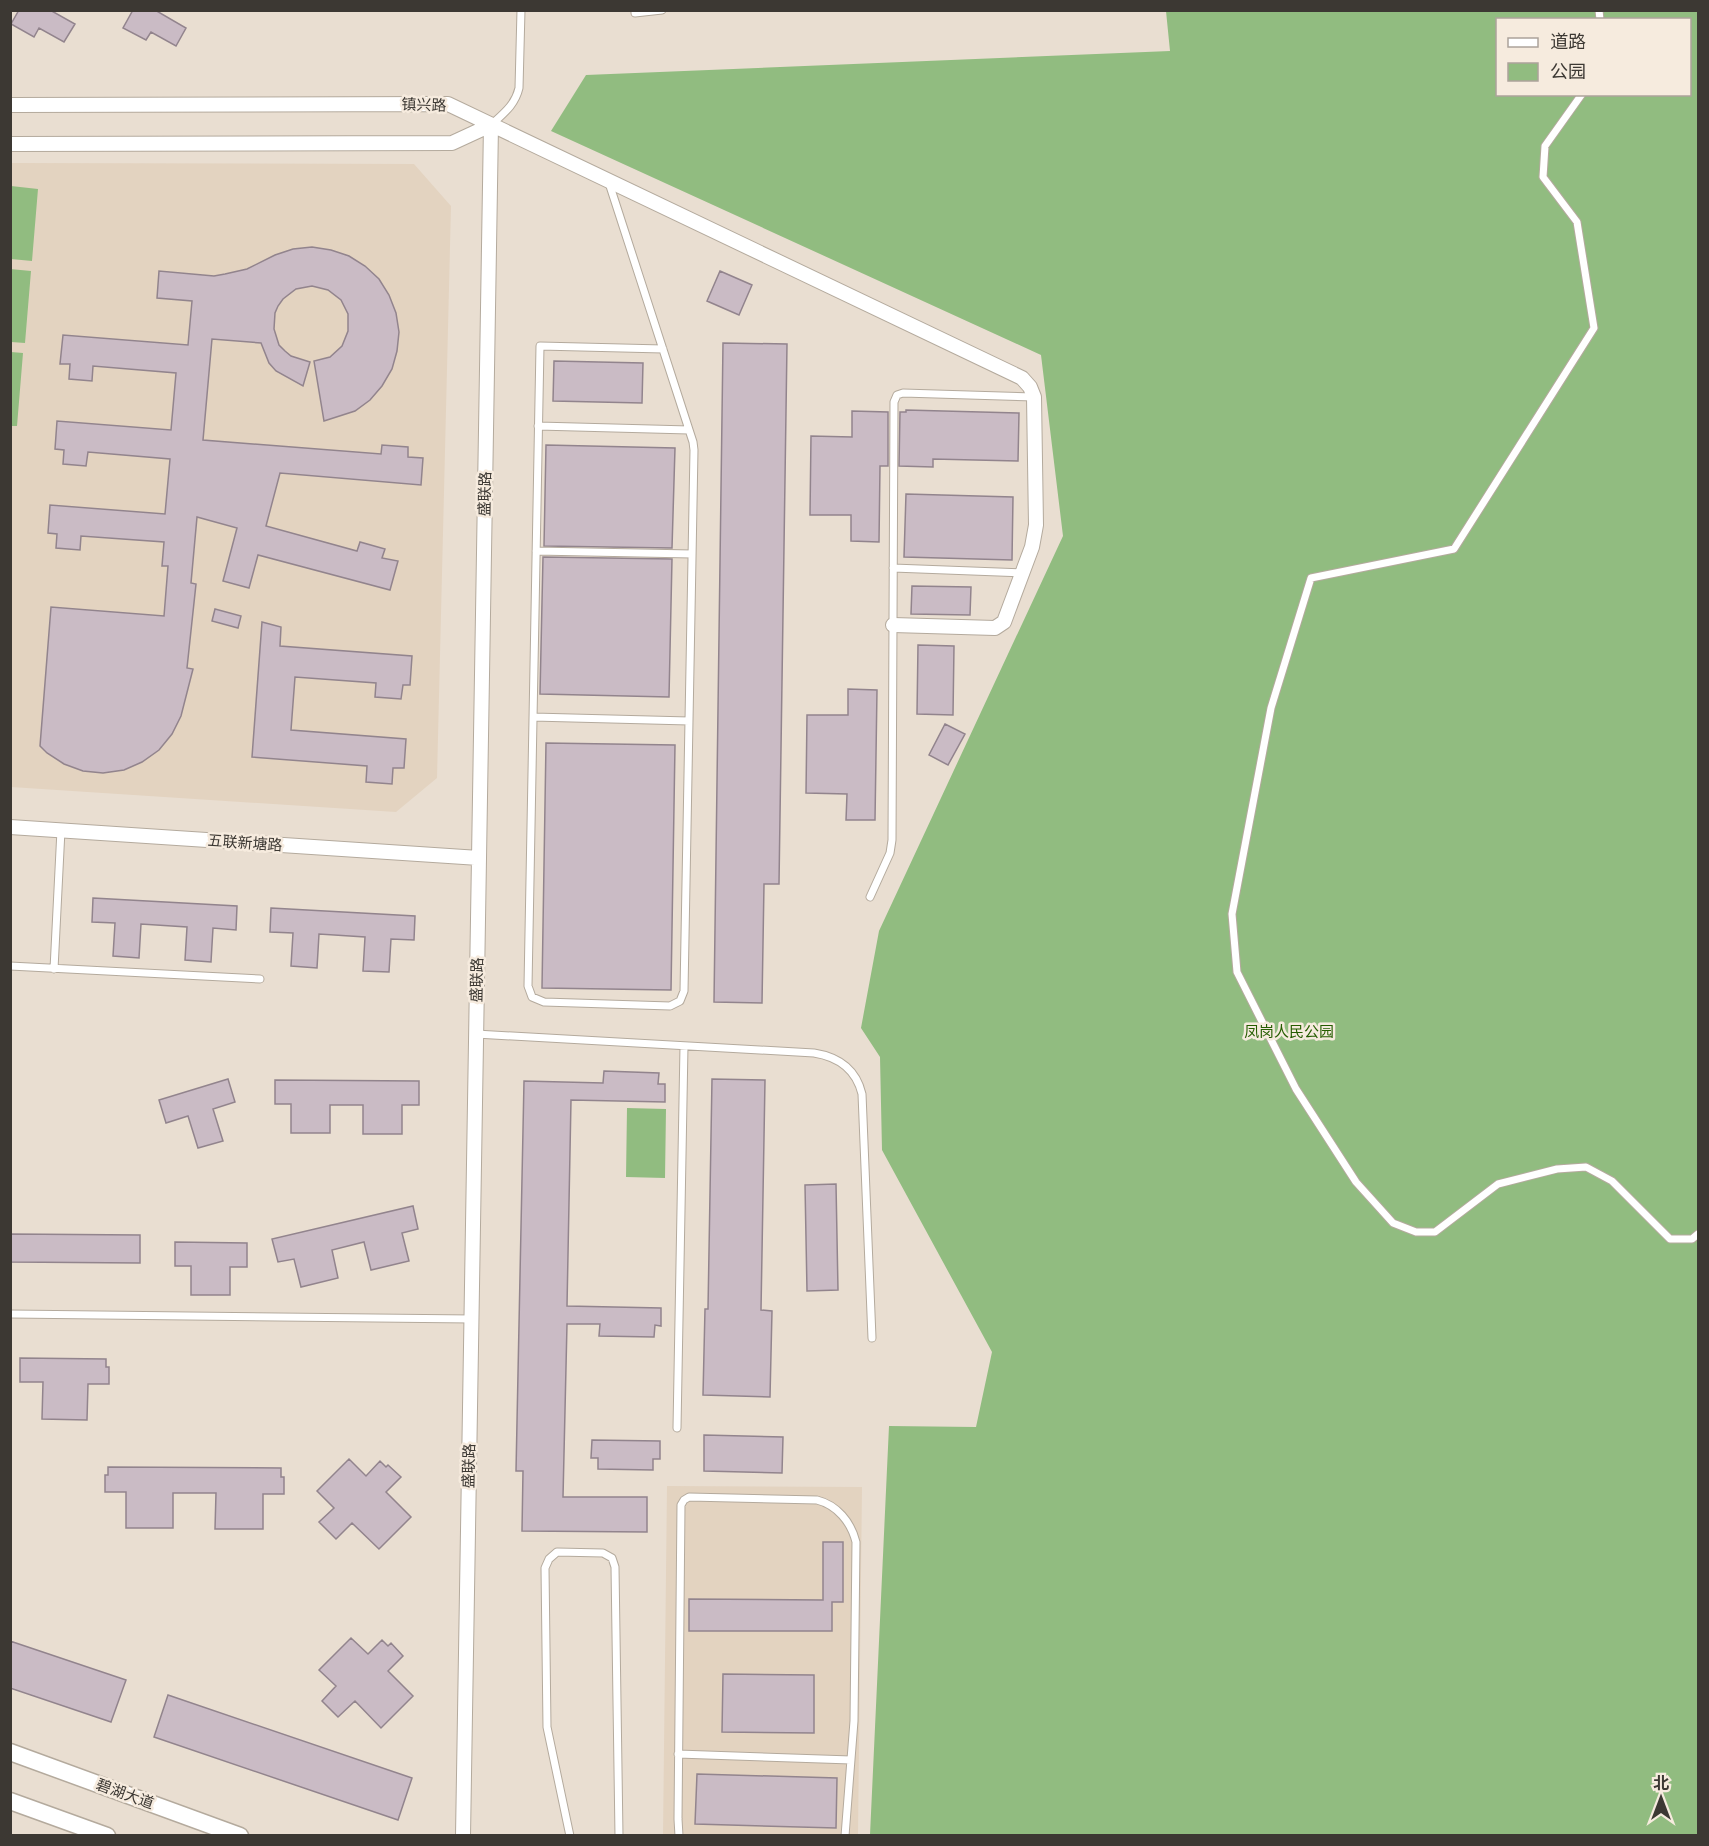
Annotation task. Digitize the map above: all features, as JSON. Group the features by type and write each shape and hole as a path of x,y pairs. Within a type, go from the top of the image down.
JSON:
{"street":[{"name":"镇兴路","path":"10,105 448,104 1022,378 1030,387 1034,397"},
{"path":"10,144 452,143 491,124"},
{"name":"盛联路","path":"463,1836 491,124"},
{"path":"893,625 995,628 1004,622 1032,547 1036,525 1034,397"},
{"name":"五联新塘路","path":"10,827 479,858"},
{"name":"碧湖大道","path":"10,1752 240,1836"},
{"path":"10,1801 107,1836"}],"lane":[{"path":"491,124 516,100 519,88 521,10"},
{"path":"635,10 635,13 662,10"},
{"path":"1581,96 1545,146 1543,177 1577,222 1594,328 1454,549 1311,578 1271,708 1232,914 1237,972 1296,1089 1356,1182 1393,1223 1416,1232 1435,1232 1498,1184 1557,1169 1587,1167 1612,1182 1670,1239 1692,1239 1698,1234"},
{"path":"608,181 663,349 689,430 694,450 684,991 680,1001 670,1005 544,1002 532,997 528,986 540,346 663,349"},
{"path":"870,897 890,853 892,840 894,402 897,395 903,393 1034,397"},
{"path":"538,426 689,430"},
{"path":"536,551 692,554"},
{"path":"893,568 1023,573"},
{"path":"533,717 689,721"},
{"path":"54,969 61,830"},
{"path":"10,966 260,979"},
{"path":"476,1034 828,1056 841,1061 859,1081 863,1106 872,1338"},
{"path":"677,1428 684,1046"},
{"path":"10,1314 472,1319"},
{"path":"679,1836 681,1505 689,1497 809,1499 824,1502 837,1510 851,1528 856,1542 854,1721 845,1836"},
{"path":"570,1836 551,1753 546,1702 545,1568 549,1559 557,1552 603,1553 612,1558 615,1567 619,1836"},
{"path":"678,1754 851,1760"}],"shaded area":[{"path":"10,163 414,164 451,206 437,778 396,812 11,787"},
{"path":"667,1486 862,1487 858,1835 663,1836"}],"green space":[{"name":"凤岗人民公园","path":"1166,11 1698,11 1698,1835 870,1835 889,1426 976,1427 992,1352 882,1150 880,1057 861,1028 879,931 1063,536 1041,355 551,131 586,75 1170,51"},
{"path":"11,186 38,189 32,261 11,259"},
{"path":"10,269 31,271 25,343 11,342"},
{"path":"11,352 23,353 17,426 11,426"},
{"path":"627,1108 666,1109 665,1178 626,1177"}],"building":[{"path":"19,10 50,10 75,24 64,42 39,28 34,37 11,24"},
{"path":"133,10 155,10 186,28 176,46 151,32 146,40 123,28"},
{"path":"312,247 349,256 379,279 396,313 399,332 392,369 370,400 355,411 324,421 314,361 330,357 342,346 348,331 348,314 341,300 328,290 312,286 296,289 278,306 274,329 279,345 285,351 291,356 310,362 303,386 276,371 269,363 261,343 212,339 203,440 381,454 382,445 408,447 408,457 423,458 421,485 280,473 266,526 357,551 360,542 385,549 382,558 398,561 390,590 258,555 249,588 223,581 237,528 197,517 191,583 196,584 187,668 193,669 181,716 172,734 159,750 142,762 124,770 103,773 83,771 64,764 40,746 51,607 164,616 168,566 162,566 164,542 81,536 80,550 56,548 57,534 48,533 50,505 165,514 170,459 88,452 86,466 63,464 64,450 55,449 57,421 171,430 176,373 93,366 92,381 69,379 70,364 60,364 63,335 188,345 192,301 157,298 159,271 214,276 247,269 293,249"},
{"path":"720,271 752,285 739,315 707,301"},
{"path":"723,343 787,344 779,884 764,884 762,1003 714,1002"},
{"path":"554,361 643,363 642,403 553,401"},
{"path":"906,410 1019,413 1018,461 933,459 933,467 899,466 900,412 906,412"},
{"path":"852,411 888,412 888,466 880,466 879,542 851,541 851,515 810,515 811,436 852,437"},
{"path":"546,445 675,448 672,548 544,546"},
{"path":"906,494 1013,497 1012,560 904,557"},
{"path":"543,557 672,559 669,697 540,694"},
{"path":"912,586 971,587 970,615 911,614"},
{"path":"215,609 241,616 238,628 212,621"},
{"path":"262,622 281,627 280,646 412,656 410,685 403,685 401,699 375,697 376,683 295,677 291,730 406,739 404,768 393,768 392,784 366,782 367,766 252,757"},
{"path":"918,645 954,646 953,715 917,714"},
{"path":"848,689 877,690 875,820 846,820 847,794 806,793 807,715 848,715"},
{"path":"945,724 965,734 948,765 929,755"},
{"path":"546,743 675,745 671,990 542,988"},
{"path":"93,898 237,906 236,930 213,928 211,962 185,960 187,927 141,924 139,958 113,956 115,923 92,922"},
{"path":"271,908 415,916 414,940 391,939 389,972 363,971 365,937 319,934 317,968 291,966 293,933 270,932"},
{"path":"604,1071 659,1073 658,1084 665,1084 665,1102 571,1100 567,1306 661,1308 661,1326 655,1325 654,1337 599,1336 600,1324 567,1324 563,1497 647,1497 647,1532 522,1531 523,1471 516,1471 524,1081 603,1083"},
{"path":"228,1079 235,1102 213,1109 223,1141 198,1148 188,1116 166,1123 159,1100"},
{"path":"712,1079 765,1080 761,1310 772,1311 770,1397 703,1395 705,1309 708,1309"},
{"path":"275,1080 419,1081 419,1105 402,1105 402,1134 363,1134 363,1105 330,1105 330,1133 291,1133 291,1104 275,1104"},
{"path":"836,1184 838,1290 807,1291 805,1185"},
{"path":"413,1206 418,1229 402,1233 409,1261 371,1270 364,1242 332,1250 338,1278 301,1287 294,1259 278,1262 272,1239"},
{"path":"10,1234 140,1235 140,1263 10,1262"},
{"path":"175,1242 247,1243 247,1267 230,1267 230,1295 191,1295 191,1266 175,1266"},
{"path":"20,1358 106,1359 106,1367 109,1367 109,1384 88,1384 87,1420 42,1419 43,1382 20,1382"},
{"path":"704,1435 783,1437 782,1473 704,1471"},
{"path":"592,1440 660,1441 660,1459 653,1459 653,1470 598,1469 598,1458 591,1458"},
{"path":"349,1459 366,1476 380,1461 401,1477 386,1492 411,1517 379,1549 352,1523 336,1539 319,1522 334,1508 317,1491"},
{"path":"108,1467 281,1468 281,1477 284,1477 284,1494 263,1494 263,1529 215,1529 216,1493 173,1493 173,1528 126,1528 126,1492 105,1492 105,1475 108,1475"},
{"path":"823,1542 843,1542 843,1602 832,1602 832,1631 689,1631 689,1599 823,1600"},
{"path":"351,1638 368,1654 382,1640 388,1646 391,1643 403,1656 388,1671 413,1696 381,1728 355,1701 338,1717 322,1701 336,1686 319,1670"},
{"path":"10,1641 126,1680 111,1722 10,1688"},
{"path":"723,1674 814,1675 814,1733 722,1732"},
{"path":"168,1695 412,1778 398,1820 154,1737"},
{"path":"697,1774 837,1778 836,1828 695,1824"}]}
